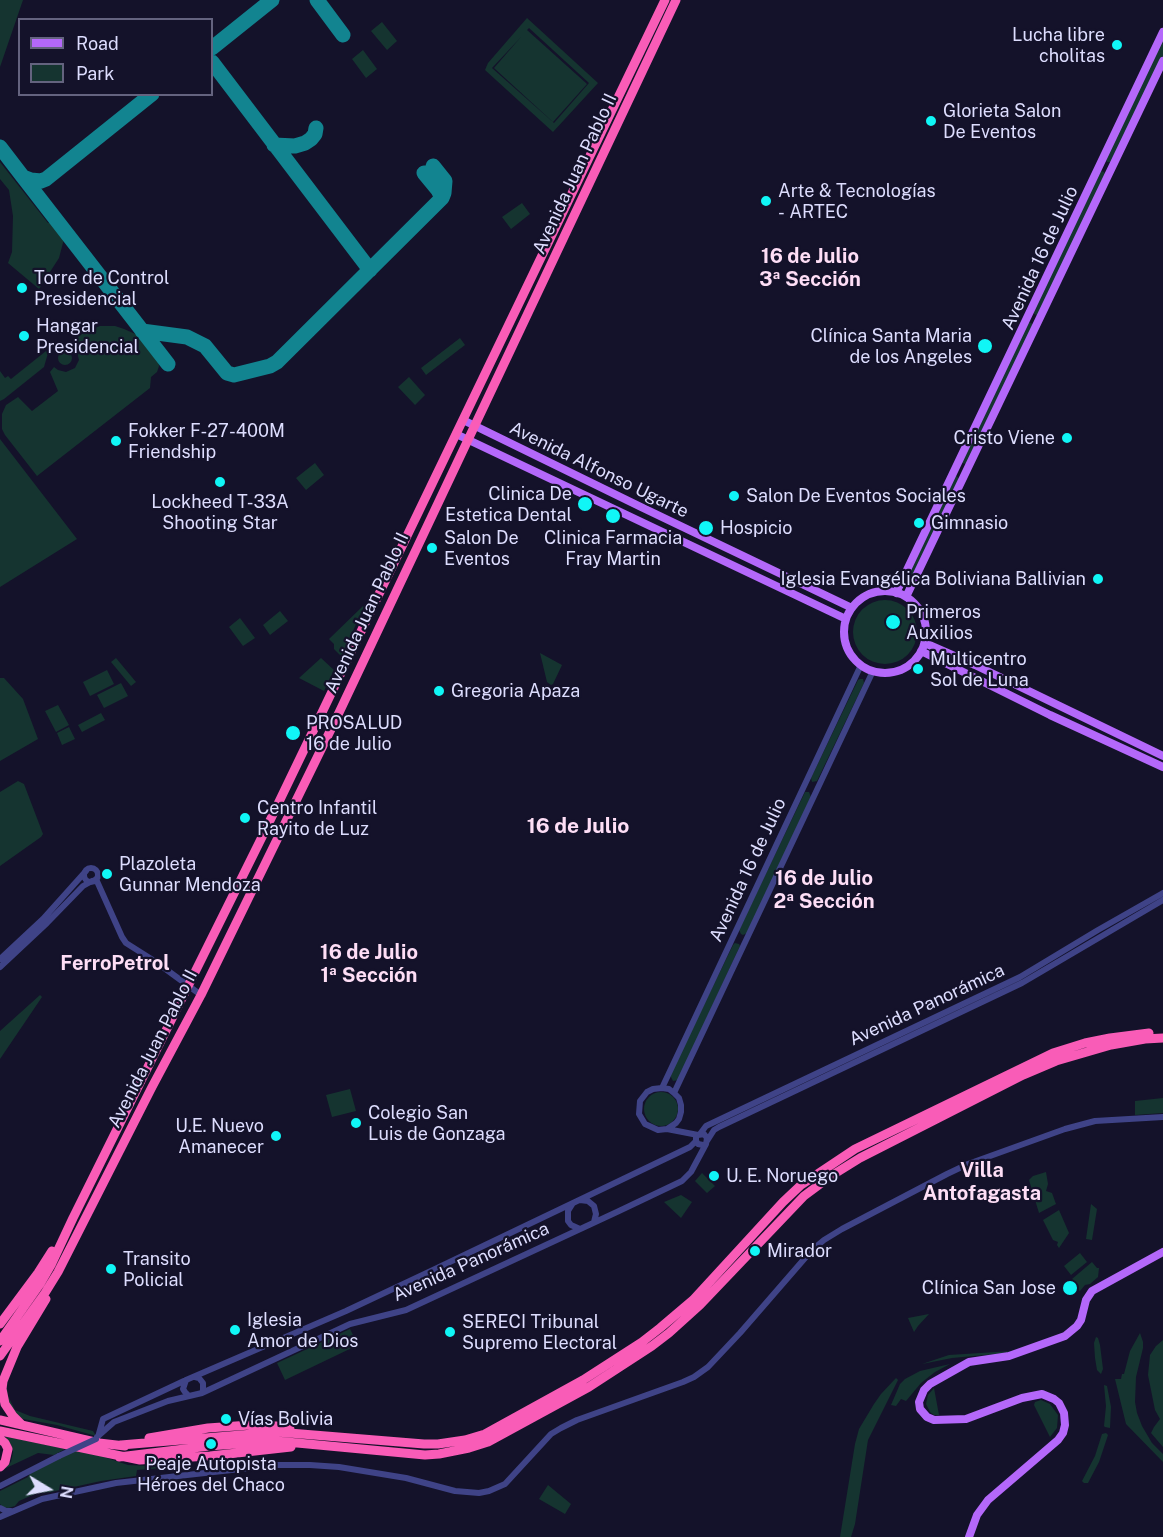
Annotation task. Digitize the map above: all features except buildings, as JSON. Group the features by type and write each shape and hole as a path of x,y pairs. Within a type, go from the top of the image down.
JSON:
{"highway":[{"name":"Avenida Juan Pablo II","path":"0,1341 51,1265 271,820 664,0"},
{"name":"Avenida Juan Pablo II","path":"0,1356 58,1272 201,995 336,719 676,0"},
{"path":"0,1420 99,1443 121,1445 277,1432 424,1444 452,1443 485,1434 583,1380 642,1342 693,1300 801,1185 855,1149 1053,1053 1110,1038 1163,1032"},
{"path":"0,1431 120,1457 139,1458 275,1444 425,1455 463,1450 488,1442 589,1387 652,1346 700,1305 804,1196 860,1158 1056,1060 1111,1045 1163,1038"},
{"path":"0,1324 38,1273 73,1218"},
{"path":"23,1425 5,1404 3,1381 17,1347 42,1307 58,1272"},
{"path":"0,1439 8,1449 5,1461 0,1467"}],"main road":[{"name":"Avenida 16 de Julio","path":"896,593 1163,32"},
{"name":"Avenida 16 de Julio","path":"906,597 1163,61"},
{"name":"Avenida Alfonso Ugarte","path":"462,420 852,608"},
{"name":"Avenida Alfonso Ugarte","path":"456,434 846,619"},
{"path":"878,592 896,593 906,597 916,606 925,622 925,641 921,651 903,669 893,672 873,671 861,665 852,657 845,638 846,619 852,608 861,599 878,592"},
{"path":"925,641 927,644 1163,756"},
{"path":"921,651 1163,767"},
{"path":"969,1537 977,1515 988,1500 1058,1440 1065,1425 1064,1413 1059,1403 1042,1394 1022,1398 966,1419 934,1420 927,1417 920,1409 919,1402 924,1390 938,1379 969,1362 1010,1356 1065,1336 1081,1320 1086,1300 1092,1291 1163,1252"}],"street":[{"name":"Avenida 16 de Julio","path":"662,1088 861,665"},
{"name":"Avenida 16 de Julio","path":"674,1093 873,671"},
{"path":"0,958 43,919 89,868 95,869 98,873 94,880 83,886 0,967"},
{"path":"86,871 84,875 86,879 94,880"},
{"path":"94,880 126,943 201,995"},
{"name":"Avenida Panorámica","path":"97,1438 103,1419 186,1380 346,1311 690,1146 706,1126 1020,977 1163,893"},
{"name":"Avenida Panorámica","path":"1,1485 97,1438 114,1422 168,1401 202,1393 350,1324 406,1310 682,1181 691,1172 714,1130 719,1127 1022,982 1163,900"},
{"path":"667,1129 679,1119 681,1112 679,1098 662,1088 653,1089 640,1101 639,1114 649,1127 658,1130 685,1131 697,1136 701,1145 707,1143"},
{"path":"0,1517 42,1498 116,1483 276,1465 339,1467 406,1478 469,1493 497,1488 509,1480 551,1434 561,1428 694,1377 740,1333 812,1250 842,1229 968,1164 1065,1129 1095,1121 1163,1117"},
{"path":"679,1119 685,1131"},
{"path":"580,1229 571,1225 567,1216 567,1211 576,1201 588,1201 594,1206 596,1214 594,1222"},
{"path":"195,1377 203,1383 202,1393"},
{"path":"186,1380 183,1389 189,1396"},
{"path":"0,1508 15,1511"}],"green space":[{"path":"0,0 23,0 0,67"},
{"path":"527,18 598,83 553,132 485,70 488,63","holes":["529,28 589,83 554,123 492,68 521,37 494,68 553,122 587,84 527,30"]},
{"path":"382,22 397,41 387,50 371,31"},
{"path":"1163,38 1163,56 1113,160 1107,162 1106,159"},
{"path":"363,50 377,69 366,78 352,59"},
{"path":"0,162 48,223 51,222 64,239 59,258 39,289 8,263 12,252 13,216 9,190 0,179"},
{"path":"1101,171 1106,175 1037,316 1032,312"},
{"path":"522,203 530,214 511,229 502,217"},
{"path":"1028,322 1033,325 966,464 961,463"},
{"path":"100,326 115,326 140,336 158,360 157,372 151,377 150,388 37,476 5,435 2,429 2,414 6,405 18,397 32,411 58,391 50,372 54,367 66,372 75,368 79,360 75,338"},
{"path":"460,338 465,345 426,375 421,368"},
{"path":"46,351 48,353 44,367 0,401 0,371 5,378 8,376 11,379"},
{"path":"62,351 68,351 72,358 68,365 62,365 58,361 58,355"},
{"path":"409,377 425,395 415,405 398,387"},
{"path":"0,439 77,539 0,587"},
{"path":"315,463 324,475 306,490 296,478"},
{"path":"956,475 959,479 913,575 910,575 908,574"},
{"path":"879,600 891,600 908,609 915,620 917,632 915,644 908,655 891,664 879,664 867,659 858,650 853,638 853,626 858,614 867,605"},
{"path":"363,606 342,655 340,655 329,639"},
{"path":"280,611 288,621 270,635 263,625"},
{"path":"240,618 255,638 243,646 229,627"},
{"path":"540,653 562,665 551,685 547,682"},
{"path":"116,658 136,682 131,686 111,662"},
{"path":"321,658 334,670 324,691 299,678"},
{"path":"107,670 114,684 90,696 83,682"},
{"path":"0,678 4,678 23,699 38,739 0,761"},
{"path":"860,679 863,679 864,683 817,781 812,782 811,778"},
{"path":"121,683 128,696 104,708 97,695"},
{"path":"58,705 69,725 56,732 45,711"},
{"path":"101,713 105,720 82,732 78,725"},
{"path":"69,727 75,739 62,745 57,733"},
{"path":"18,781 24,784 43,834 0,866 0,792"},
{"path":"805,792 809,792 811,797 747,933 743,935 739,930"},
{"path":"735,943 740,946 678,1080 673,1081 670,1075"},
{"path":"40,995 42,997 0,1059 0,1031"},
{"path":"350,1089 356,1111 332,1117 326,1095"},
{"path":"661,1092 673,1097 678,1109 673,1121 661,1126 649,1121 644,1109 649,1097"},
{"path":"1163,1098 1163,1113 1135,1115 1135,1101"},
{"path":"1046,1172 1048,1184 1046,1191 1052,1193 1056,1204 1039,1213 1029,1180 1033,1176"},
{"path":"702,1173 715,1186 707,1193 695,1181"},
{"path":"681,1195 692,1202 681,1218 664,1202"},
{"path":"1091,1204 1097,1209 1092,1240 1086,1239"},
{"path":"1059,1210 1069,1233 1059,1248 1058,1242 1053,1240 1043,1220"},
{"path":"1080,1253 1087,1262 1071,1275 1064,1266"},
{"path":"1092,1262 1099,1268 1098,1277 1080,1291 1074,1287 1077,1284 1072,1279"},
{"path":"929,1314 918,1326 914,1332 908,1318"},
{"path":"350,1329 358,1345 285,1380 277,1363"},
{"path":"1140,1333 1143,1348 1136,1377 1135,1402 1142,1426 1152,1443 1163,1454 1163,1462 1126,1424 1115,1379 1121,1379 1124,1374 1130,1351"},
{"path":"1096,1337 1100,1345 1103,1369 1101,1374 1097,1370 1095,1358"},
{"path":"1163,1340 1163,1447 1151,1433 1160,1419 1155,1410 1148,1375 1150,1355"},
{"path":"1012,1351 952,1358 922,1364 949,1355"},
{"path":"950,1364 921,1383 906,1401 901,1399 896,1406 891,1405 900,1384 905,1379 920,1371"},
{"path":"9,1368 8,1396 15,1410 30,1416 93,1431 96,1436 17,1416 5,1396"},
{"path":"896,1378 898,1380 868,1440 851,1537 840,1537 859,1429 881,1394"},
{"path":"1104,1385 1107,1386 1111,1407 1110,1428 1104,1426 1106,1406"},
{"path":"934,1388 939,1415 930,1412 926,1404 928,1395"},
{"path":"1041,1400 1050,1404 1058,1415 1057,1428 1050,1437 1034,1405 1035,1402"},
{"path":"1102,1434 1108,1435 1099,1462 1088,1483 1084,1483 1082,1481 1095,1456"},
{"path":"5,1436 65,1449 54,1455 38,1453 4,1469 11,1462 13,1452"},
{"path":"76,1450 128,1465 175,1467 137,1470 136,1476 37,1493 8,1508 0,1504 0,1491"},
{"path":"548,1485 571,1504 565,1514 539,1499"}],"taxiway":[{"path":"213,47 272,0"},
{"path":"317,0 343,35"},
{"path":"213,63 370,270"},
{"path":"0,147 23,177 41,181 150,96"},
{"path":"274,145 295,146 305,143 315,134 316,128"},
{"path":"142,331 187,337 205,346 227,373 234,375 270,366 277,362 442,198 445,181 433,166"},
{"path":"424,173 442,198"},
{"path":"23,177 168,364"}],"place":[{"name":"Lucha libre cholitas","path":"1117,45"},
{"name":"Glorieta Salon De Eventos","path":"931,121"},
{"name":"Arte & Tecnologías - ARTEC","path":"766,201"},
{"name":"Torre de Control Presidencial","path":"22,288"},
{"name":"Hangar Presidencial","path":"24,336"},
{"name":"Clínica Santa Maria de los Angeles","path":"985,346"},
{"name":"Cristo Viene","path":"1067,438"},
{"name":"Fokker F-27-400M Friendship","path":"116,441"},
{"name":"Lockheed T-33A Shooting Star","path":"220,482"},
{"name":"Salon De Eventos Sociales","path":"734,496"},
{"name":"Clinica De Estetica Dental","path":"585,504"},
{"name":"Clinica Farmacia Fray Martin","path":"613,516"},
{"name":"Gimnasio","path":"919,523"},
{"name":"Hospicio","path":"706,528"},
{"name":"Salon De Eventos","path":"432,548"},
{"name":"Iglesia Evangélica Boliviana Ballivian","path":"1098,579"},
{"name":"Primeros Auxilios","path":"893,622"},
{"name":"Multicentro Sol de Luna","path":"918,669"},
{"name":"Gregoria Apaza","path":"439,691"},
{"name":"PROSALUD 16 de Julio","path":"293,733"},
{"name":"Centro Infantil Rayito de Luz","path":"245,818"},
{"name":"Plazoleta Gunnar Mendoza","path":"107,874"},
{"name":"Colegio San Luis de Gonzaga","path":"356,1123"},
{"name":"U.E. Nuevo Amanecer","path":"276,1136"},
{"name":"U. E. Noruego","path":"714,1176"},
{"name":"Mirador","path":"755,1251"},
{"name":"Transito Policial","path":"111,1269"},
{"name":"Clínica San Jose","path":"1070,1288"},
{"name":"Iglesia Amor de Dios","path":"235,1330"},
{"name":"SERECI Tribunal Supremo Electoral","path":"450,1332"},
{"name":"Vías Bolivia","path":"226,1419"},
{"name":"Peaje Autopista Héroes del Chaco","path":"211,1444"}],"district":[{"name":"16 de Julio 3ª Sección","path":"810,268"},
{"name":"16 de Julio","path":"578,827"},
{"name":"16 de Julio 2ª Sección","path":"824,890"},
{"name":"FerroPetrol","path":"115,964"},
{"name":"16 de Julio 1ª Sección","path":"369,964"},
{"name":"Villa Antofagasta","path":"982,1182"}]}
